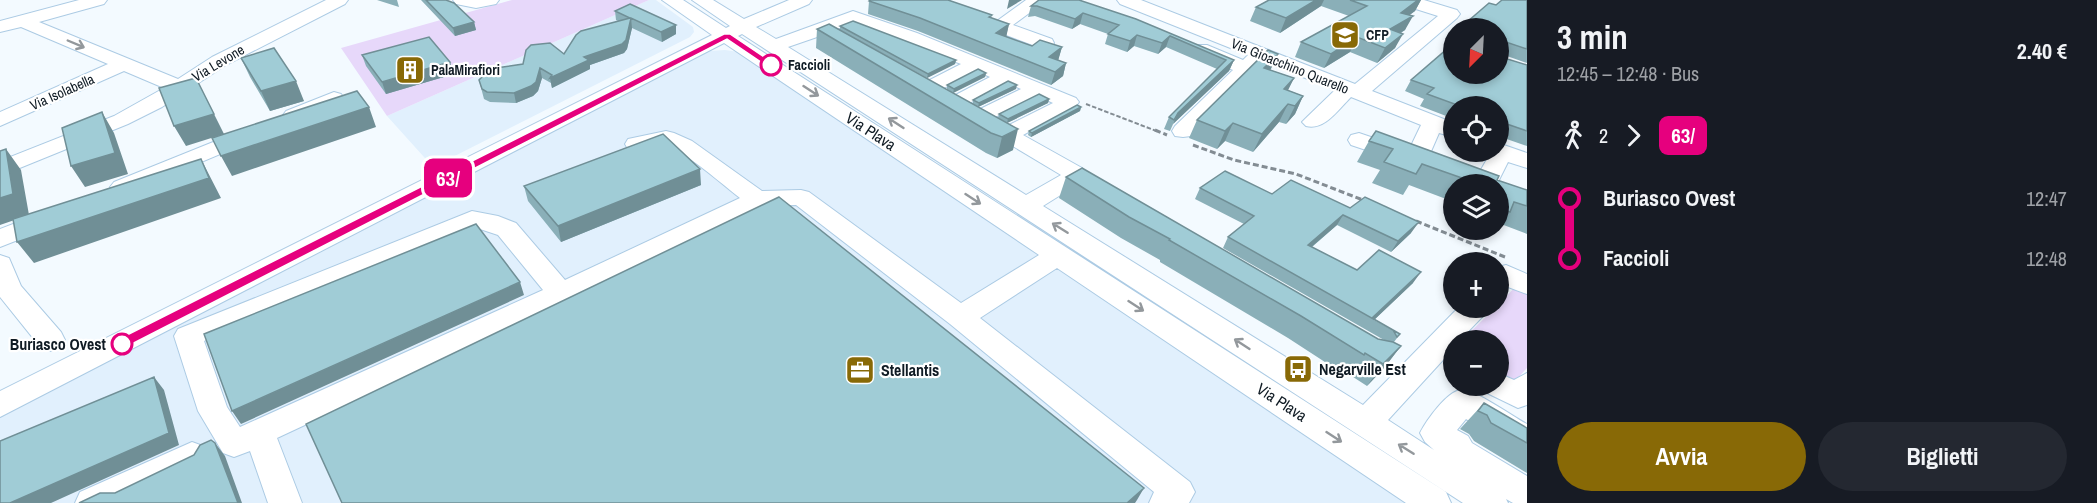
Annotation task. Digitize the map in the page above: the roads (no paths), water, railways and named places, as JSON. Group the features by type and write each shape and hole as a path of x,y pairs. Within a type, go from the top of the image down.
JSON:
{"street":[{"path":"0,27 98,0"},
{"name":"Via Levone","path":"0,169 121,120 155,103 219,61 339,0"},
{"path":"462,0 476,3 490,0"},
{"name":"Via Plava","path":"671,0 731,29 774,46 1025,206 1099,282 1434,503"},
{"name":"Via Plava","path":"701,0 731,29 1073,255 1120,267 1366,423 1527,494"},
{"path":"0,405 785,0"},
{"path":"0,389 731,29 803,0"},
{"path":"1038,0 999,26 1045,43"},
{"path":"1313,122 1451,14 1406,0"},
{"path":"868,3 863,6 949,43 963,58"},
{"name":"Via Gioacchino Quarello","path":"1127,10 1253,61 1353,91 1443,127"},
{"path":"774,46 829,33 854,16 867,42"},
{"name":"Via Isolabella","path":"22,21 179,87"},
{"path":"829,33 867,42 897,32 1070,102 1006,135"},
{"path":"898,54 925,42"},
{"path":"931,62 963,58"},
{"path":"963,58 919,85 1070,169 1086,182 1025,206"},
{"path":"1181,137 1253,61"},
{"name":"Via Isolabella","path":"0,120 123,64"},
{"path":"952,104 1006,76"},
{"path":"977,118 1037,89"},
{"path":"97,198 334,98"},
{"path":"1416,159 1443,127"},
{"path":"613,154 643,141 666,138 684,146 757,200"},
{"path":"1359,140 1458,174"},
{"path":"1509,153 1527,161"},
{"path":"561,293 507,229 472,219 188,336 213,411 234,444 260,434 561,293 757,200 801,197 960,317 1179,492 1166,503"},
{"path":"0,239 65,211"},
{"path":"960,317 1073,255"},
{"path":"0,264 9,290 51,340"},
{"path":"1099,282 1120,267"},
{"path":"1509,276 1527,285"},
{"path":"1366,423 1443,356"},
{"path":"1509,391 1518,396 1527,385"},
{"name":"Via Plava","path":"1446,459 1457,446 1436,433 1462,402 1527,440"},
{"path":"260,434 285,503"},
{"path":"92,503 192,456"},
{"name":"Via Plava","path":"1446,459 1491,503"}],"place":[{"name":"CFP","path":"1345,35"},
{"name":"Faccioli","path":"771,65"},
{"name":"PalaMirafiori","path":"410,70"},
{"name":"Buriasco Ovest","path":"122,344"},
{"name":"Negarville Est","path":"1298,369"},
{"name":"Stellantis","path":"860,370"}]}
